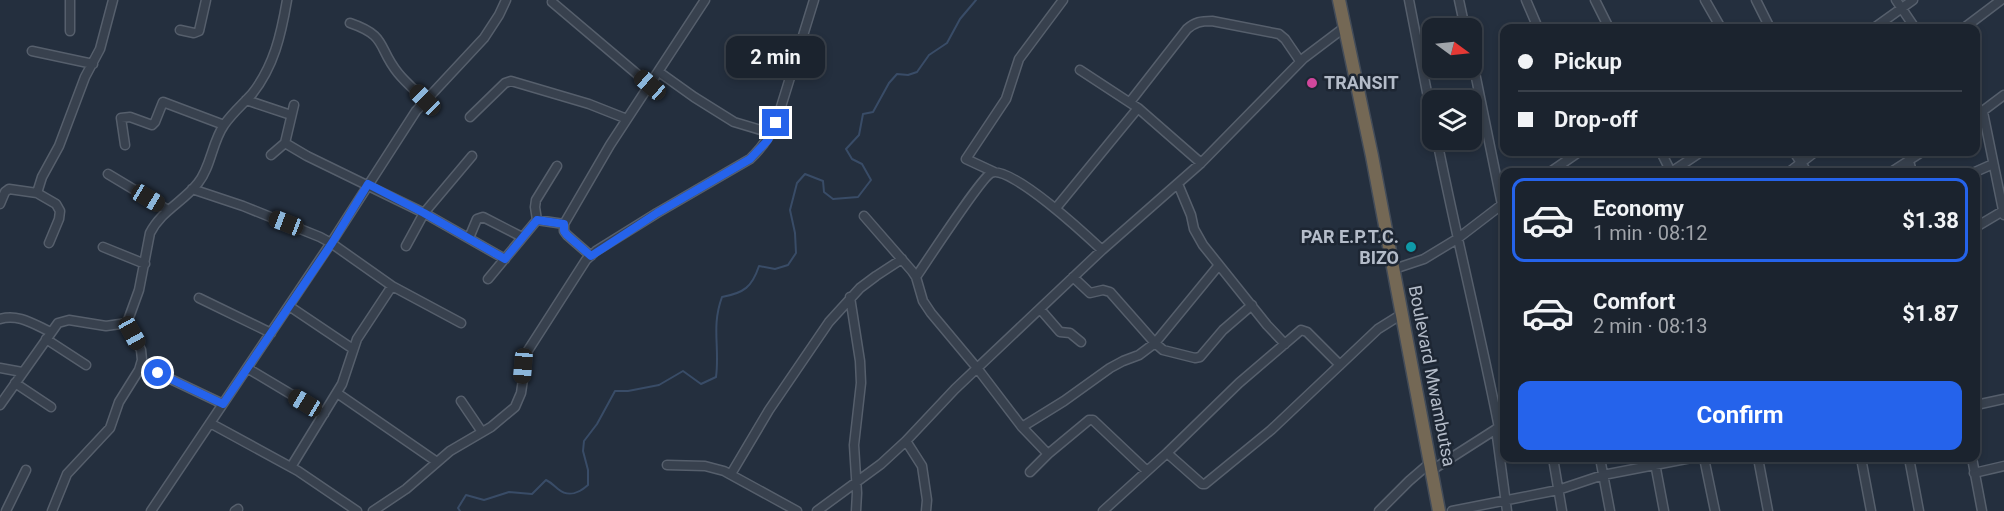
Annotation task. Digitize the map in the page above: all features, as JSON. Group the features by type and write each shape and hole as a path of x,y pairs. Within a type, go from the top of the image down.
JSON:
{"highway":[{"name":"Boulevard Mwambutsa","path":"1340,0 1394,269 1439,511"}],"street":[{"path":"70,0 70,31"},
{"path":"37,193 42,177 59,146 85,77 100,49 113,0"},
{"path":"180,30 198,32 206,0"},
{"path":"52,511 66,474 110,428 119,402 141,365 141,350 127,323 139,290 150,233 168,210 199,182 224,125 262,80 279,43 287,0"},
{"path":"151,511 332,243 416,111 484,38 506,0"},
{"path":"591,256 567,235 564,231 564,224 627,119 705,0"},
{"path":"373,511 406,489 453,449 495,424 515,407 521,393 527,352 553,314 579,269 591,256 638,225 750,159 759,151 771,133 782,105 814,0"},
{"path":"1063,0 1019,59 1006,99 966,159 1001,172 1015,180 1056,208 1102,250"},
{"path":"1409,0 1427,90"},
{"path":"1460,0 1464,18"},
{"path":"1526,0 1536,24"},
{"path":"1596,0 1608,24"},
{"path":"1705,0 1719,24"},
{"path":"1756,0 1768,24"},
{"path":"1896,0 1912,24"},
{"path":"1880,24 1913,0"},
{"path":"1970,24 2001,0"},
{"path":"552,2 650,85"},
{"path":"1130,102 1187,29 1201,21 1279,34 1300,61"},
{"path":"350,23 373,33 382,44 398,74 425,100"},
{"path":"817,511 857,482 906,441 977,368 1073,277 1201,164 1300,61 1345,27"},
{"path":"32,51 93,64"},
{"path":"1080,70 1138,108 1201,164"},
{"path":"659,72 734,122 771,133"},
{"path":"1476,78 1500,190"},
{"path":"470,117 505,83 511,81 589,104 627,119"},
{"path":"1980,113 2004,95"},
{"path":"246,100 291,116"},
{"path":"125,145 121,118 130,117 152,125 162,102 224,125"},
{"path":"271,155 285,143 294,105"},
{"path":"1056,208 1138,108"},
{"path":"1980,118 2001,185 2004,213 1980,225"},
{"path":"285,143 424,213 505,259"},
{"path":"1379,511 1409,481 1500,427 1481,337 1456,238 1439,150"},
{"path":"406,246 424,213 472,156"},
{"path":"1556,168 1573,156"},
{"path":"1677,168 1695,156"},
{"path":"1797,156 1804,168"},
{"path":"1794,168 1810,156"},
{"path":"1898,168 1916,156"},
{"path":"1909,161 1911,168"},
{"path":"1980,170 1993,164"},
{"path":"537,220 536,200 557,166"},
{"path":"916,277 974,193 988,174 994,171"},
{"path":"108,174 168,210"},
{"path":"1178,184 1191,215 1194,229 1203,245 1285,344"},
{"path":"0,204 5,192 9,189 37,193 56,204 60,211 59,219 50,243"},
{"path":"192,189 275,219 332,243 392,286 461,323"},
{"path":"1394,269 1424,259 1500,206"},
{"path":"864,216 916,277 923,301 931,313 1022,427 1048,454"},
{"path":"469,238 477,219 483,217 522,237"},
{"path":"537,220 564,224"},
{"path":"488,279 537,220"},
{"path":"103,247 145,264"},
{"path":"731,474 769,410 829,322 850,297 902,259"},
{"path":"1022,427 1110,368 1139,355 1155,343 1220,265"},
{"path":"1073,277 1090,293 1103,290 1110,292 1163,350 1198,359 1223,330 1252,305"},
{"path":"291,467 337,393 357,339 392,286"},
{"path":"850,297 861,383 854,445 857,482 856,511"},
{"path":"199,298 271,333"},
{"path":"289,306 353,349"},
{"path":"1040,309 1060,332 1070,333 1080,342"},
{"path":"1167,453 1202,484 1205,484 1271,430 1378,329 1402,314"},
{"path":"0,319 17,317 49,335 86,365"},
{"path":"0,405 58,323 64,320 81,321 106,326 127,323"},
{"path":"1104,511 1239,383 1304,330 1340,365"},
{"path":"141,365 223,404"},
{"path":"0,368 22,372"},
{"path":"247,368 324,414"},
{"path":"15,383 51,407"},
{"path":"337,393 436,462"},
{"path":"1980,404 2004,399"},
{"path":"461,401 482,432"},
{"path":"1030,472 1089,420 1093,420 1147,471"},
{"path":"210,423 291,467 332,492 357,511"},
{"path":"906,441 922,466 927,500 926,511"},
{"path":"1502,462 1507,511"},
{"path":"1554,462 1562,511"},
{"path":"1601,462 1610,511"},
{"path":"1452,511 1558,490 1651,462"},
{"path":"1655,462 1664,511"},
{"path":"1705,462 1715,511"},
{"path":"1759,462 1768,511"},
{"path":"1862,462 1871,511"},
{"path":"1910,462 1919,511"},
{"path":"1973,462 1982,511"},
{"path":"667,465 705,466 731,474 797,511"},
{"path":"1974,473 2004,466"},
{"path":"6,511 26,470"}],"waterway":[{"path":"460,511 458,508 466,495 484,500 509,492 532,494 546,480 562,492 570,494 581,490 588,485 588,470 583,451 584,441 597,424 615,391 659,385 683,371 701,384 716,377 716,328 722,297 746,288 759,266 775,269 788,265 796,253 790,210 797,183 805,174 823,181 824,192 833,199 858,197 871,180 862,164 852,159 846,149 859,135 863,114 873,112 889,83 897,74 908,75 917,72 929,55 947,43 960,19 976,0"}],"place":[{"name":"TRANSIT","path":"1312,83"},
{"name":"PAR E.P.T.C. BIZO","path":"1411,247"}],"route":[{"path":"158,373 223,404 332,243 368,184 505,259 537,220 564,224 564,231 567,235 591,256 657,213 750,159 768,140 776,123"}]}
